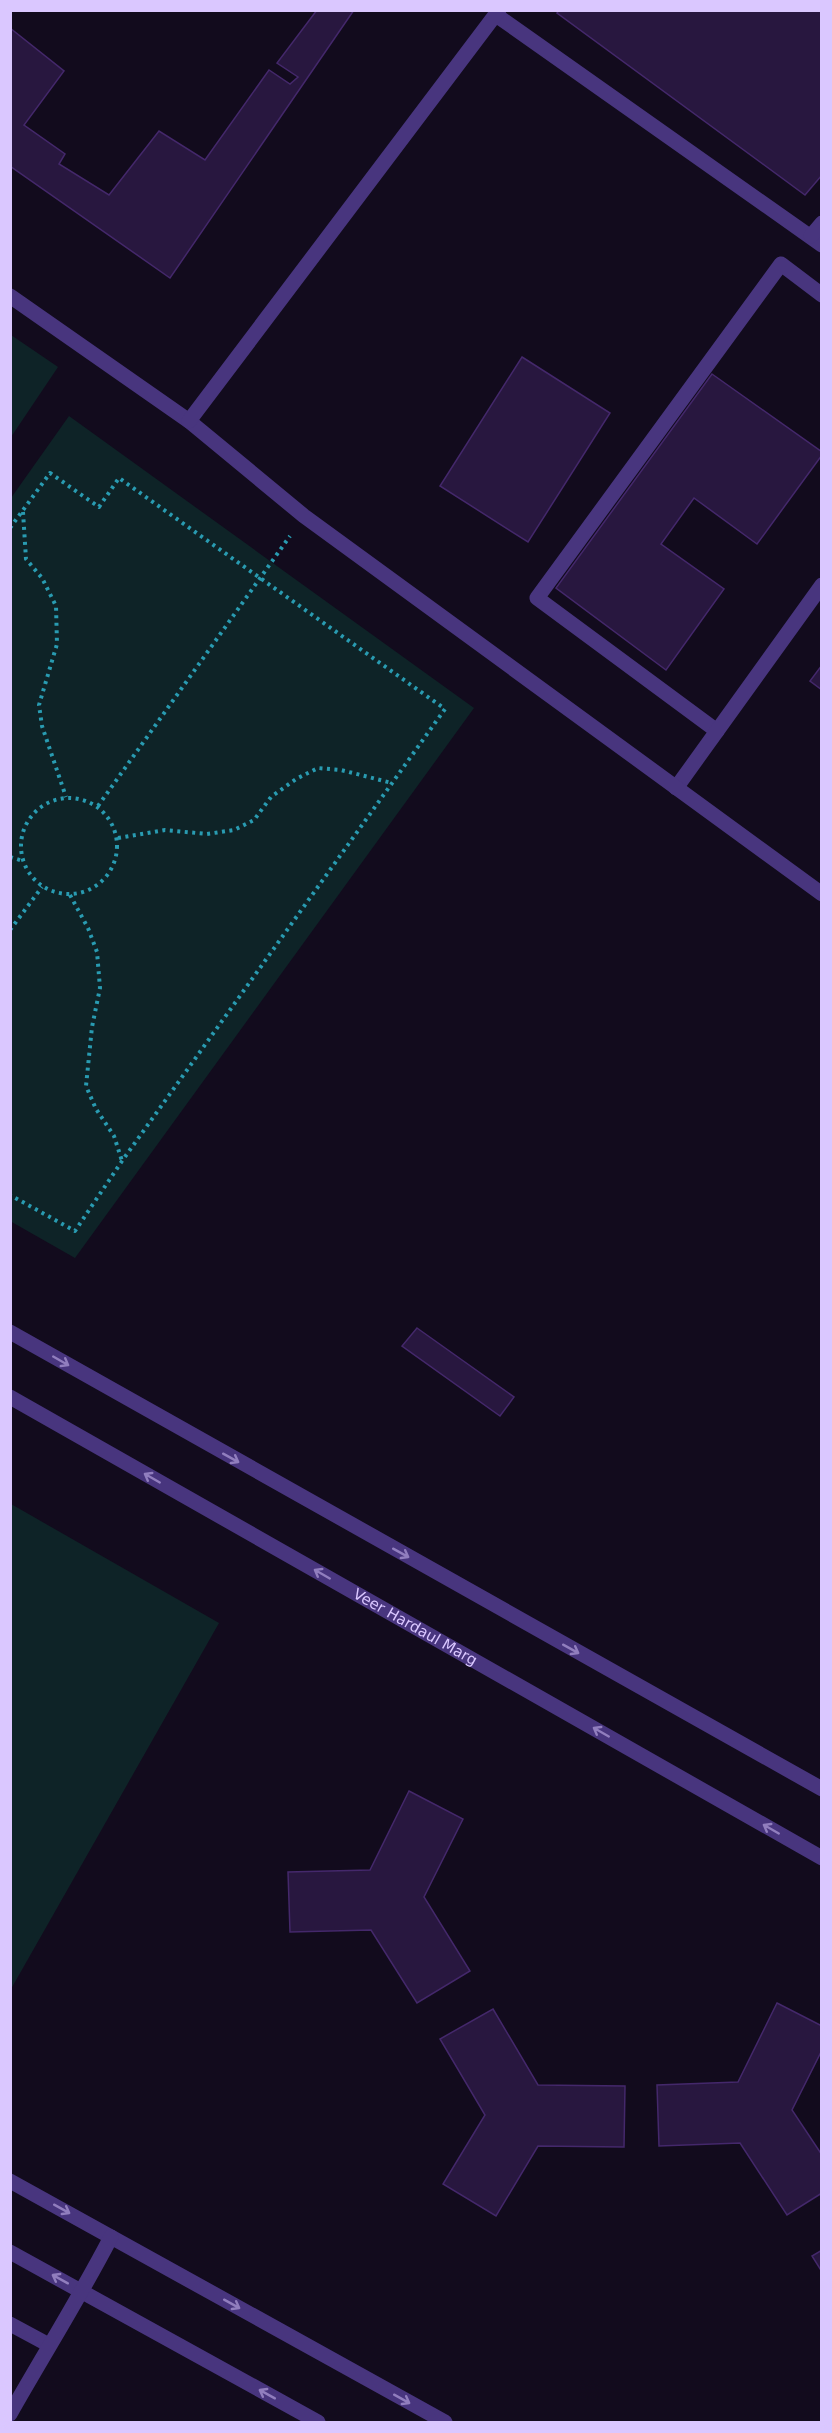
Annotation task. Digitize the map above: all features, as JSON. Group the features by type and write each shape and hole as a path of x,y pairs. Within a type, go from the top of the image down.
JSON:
{"street":[{"path":"189,422 498,13 816,241 822,223"},
{"path":"717,731 537,598 781,264 822,295"},
{"path":"10,296 189,422 304,516 822,894"},
{"path":"676,788 822,585"},
{"path":"10,1332 822,1789"},
{"name":"Veer Hardaul Marg","path":"10,1397 822,1858"},
{"path":"10,2181 445,2422"},
{"path":"10,2414 82,2292 111,2236"},
{"path":"10,2252 318,2422"},
{"path":"10,2324 49,2345"}],"path":[{"path":"10,528 50,473 99,507 119,478 445,709 122,1161 75,1231 10,1195"},
{"path":"23,511 26,559 42,578 56,606 57,644 39,705 42,726 66,797"},
{"path":"98,806 304,516"},
{"path":"118,838 165,830 207,834 234,830 254,820 271,796 296,778 318,768 340,770 392,783"},
{"path":"66,797 98,806 111,820 118,838 117,859 107,877 90,890 70,895 42,887 30,875 23,861 21,839 29,819 45,804 66,797"},
{"path":"10,857 23,861"},
{"path":"10,930 42,887"},
{"path":"70,895 88,928 97,952 100,988 92,1028 86,1086 96,1109 114,1136 122,1161"}],"green space":[{"path":"11,335 58,367 11,437"},
{"path":"69,416 474,708 75,1258 10,1221 11,498"},
{"path":"11,1504 219,1623 11,1989"}],"building":[{"path":"317,10 354,10 170,278 10,166 10,28 64,71 24,125 65,154 59,164 109,195 159,131 205,160 269,70 290,84 298,77 277,63"},
{"path":"559,10 818,10 822,13 822,175 805,195 557,13"},
{"path":"522,357 610,413 528,542 440,486"},
{"path":"712,374 822,452 822,455 757,544 694,498 661,544 724,589 666,670 556,588"},
{"path":"822,665 822,690 810,681"},
{"path":"417,1328 514,1397 500,1416 402,1346"},
{"path":"409,1791 463,1819 424,1897 470,1971 417,2003 371,1930 290,1932 288,1872 370,1870"},
{"path":"777,2003 822,2026 822,2050 792,2110 822,2155 822,2193 787,2215 740,2143 659,2146 657,2085 738,2082"},
{"path":"493,2009 538,2085 625,2086 624,2147 538,2146 496,2216 443,2184 485,2115 440,2039"},
{"path":"822,2250 822,2272 812,2256"}]}
